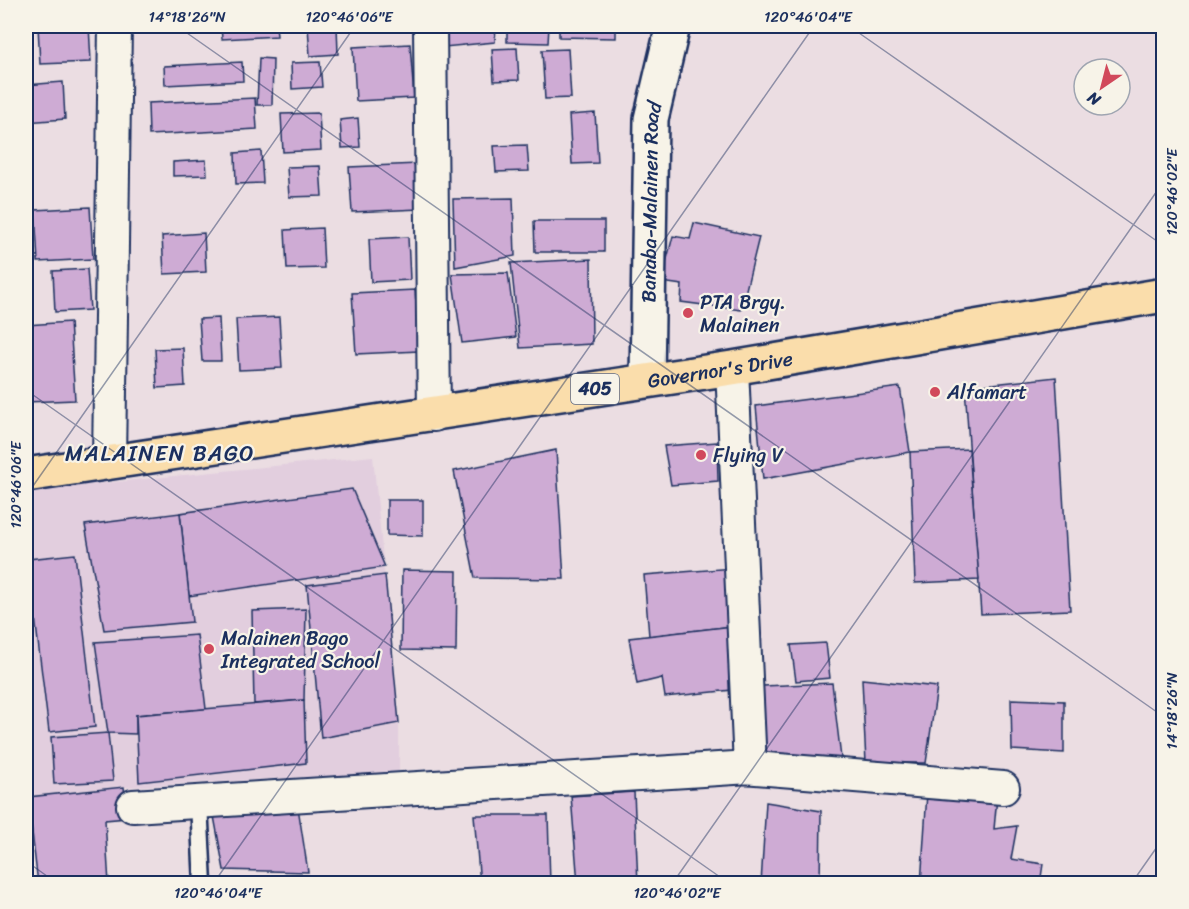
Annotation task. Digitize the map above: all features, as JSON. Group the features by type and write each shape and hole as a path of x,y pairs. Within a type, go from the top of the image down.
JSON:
{"main road":[{"name":"Governor's Drive","path":"26,475 732,368 1164,295"}],"street":[{"path":"109,462 115,26"},
{"path":"430,26 434,414"},
{"name":"Banaba-Malainen Road","path":"647,380 651,119 674,26"},
{"path":"133,806 750,767 732,368"},
{"path":"743,767 1003,788"}],"lane":[{"path":"199,803 203,884"}],"shaded area":[{"name":"Malainen Bago Integrated School","path":"373,456 399,723 399,772 124,787 26,797 26,491"}],"building":[{"path":"38,26 89,26 91,62 40,64"},
{"path":"221,26 276,26 277,36 222,39"},
{"path":"308,26 337,26 338,54 310,56"},
{"path":"444,26 496,26 495,42 444,47"},
{"path":"507,26 549,26 548,43 507,42"},
{"path":"559,26 616,26 616,38 559,37"},
{"path":"410,44 414,98 356,101 353,47"},
{"path":"517,48 519,80 494,81 492,49"},
{"path":"568,49 571,98 545,99 542,50"},
{"path":"259,58 273,59 272,105 257,105"},
{"path":"242,62 243,81 165,85 164,66"},
{"path":"320,62 322,87 292,89 291,63"},
{"path":"63,82 65,119 26,122 26,85"},
{"path":"255,98 257,129 149,135 148,103"},
{"path":"319,113 321,150 283,152 281,114"},
{"path":"595,113 598,163 572,164 569,115"},
{"path":"358,118 360,147 342,148 340,120"},
{"path":"527,145 529,171 496,172 494,146"},
{"path":"261,151 263,183 236,184 235,153"},
{"path":"206,160 207,175 173,176 173,162"},
{"path":"418,164 420,209 352,212 349,167"},
{"path":"320,166 322,196 289,197 287,167"},
{"path":"513,198 515,256 455,267 453,199"},
{"path":"90,207 93,259 38,262 35,210"},
{"path":"534,221 604,221 604,252 535,252"},
{"path":"694,223 759,237 741,310 681,302 682,285 661,282 673,236 690,239"},
{"path":"322,228 324,268 287,269 285,230"},
{"path":"204,233 206,272 164,274 162,236"},
{"path":"408,237 410,280 371,282 369,239"},
{"path":"591,259 592,344 520,348 511,263"},
{"path":"87,269 90,310 55,312 53,271"},
{"path":"508,273 516,337 462,343 452,274"},
{"path":"415,290 419,351 356,354 352,293"},
{"path":"279,317 282,368 239,370 236,319"},
{"path":"219,318 221,361 202,361 199,319"},
{"path":"70,322 75,400 26,402 26,325"},
{"path":"183,348 185,386 157,388 155,349"},
{"path":"1056,377 1070,610 981,614 965,387"},
{"path":"900,387 910,452 763,479 756,406"},
{"path":"717,442 718,481 671,485 664,446"},
{"path":"969,449 979,580 915,583 910,452"},
{"path":"556,450 564,579 475,578 454,471"},
{"path":"352,489 385,567 189,596 180,513"},
{"path":"387,500 423,500 423,536 387,535"},
{"path":"180,513 192,622 104,630 85,525"},
{"path":"75,554 95,727 49,732 28,559"},
{"path":"733,568 733,626 649,636 644,575"},
{"path":"402,570 457,571 456,651 401,650"},
{"path":"385,575 399,723 321,738 307,585"},
{"path":"306,609 304,700 254,704 252,611"},
{"path":"733,626 732,690 665,697 662,678 637,684 629,638"},
{"path":"197,635 206,709 136,715 136,734 108,733 95,642"},
{"path":"826,643 830,678 796,681 791,645"},
{"path":"862,679 937,687 926,763 866,763"},
{"path":"832,683 841,758 762,760 763,686"},
{"path":"1011,699 1064,701 1064,753 1012,750"},
{"path":"304,700 306,763 139,782 136,715"},
{"path":"108,733 113,781 54,784 51,737"},
{"path":"124,787 127,818 105,820 109,884 38,884 28,797"},
{"path":"634,792 638,884 578,884 571,796"},
{"path":"927,793 997,797 994,829 1017,826 1011,859 1043,864 1040,884 921,884"},
{"path":"297,801 308,872 224,870 213,811"},
{"path":"766,802 821,811 820,884 761,884"},
{"path":"474,815 548,815 550,884 480,884"},
{"path":"246,880 314,881 314,884 246,884"}],"place":[{"name":"PTA Brgy. Malainen","path":"688,313"},
{"name":"Alfamart","path":"935,392"},
{"name":"Flying V","path":"701,455"},
{"name":"Malainen Bago Integrated School","path":"209,649"}],"district":[{"name":"MALAINEN BAGO","path":"160,453"}]}
